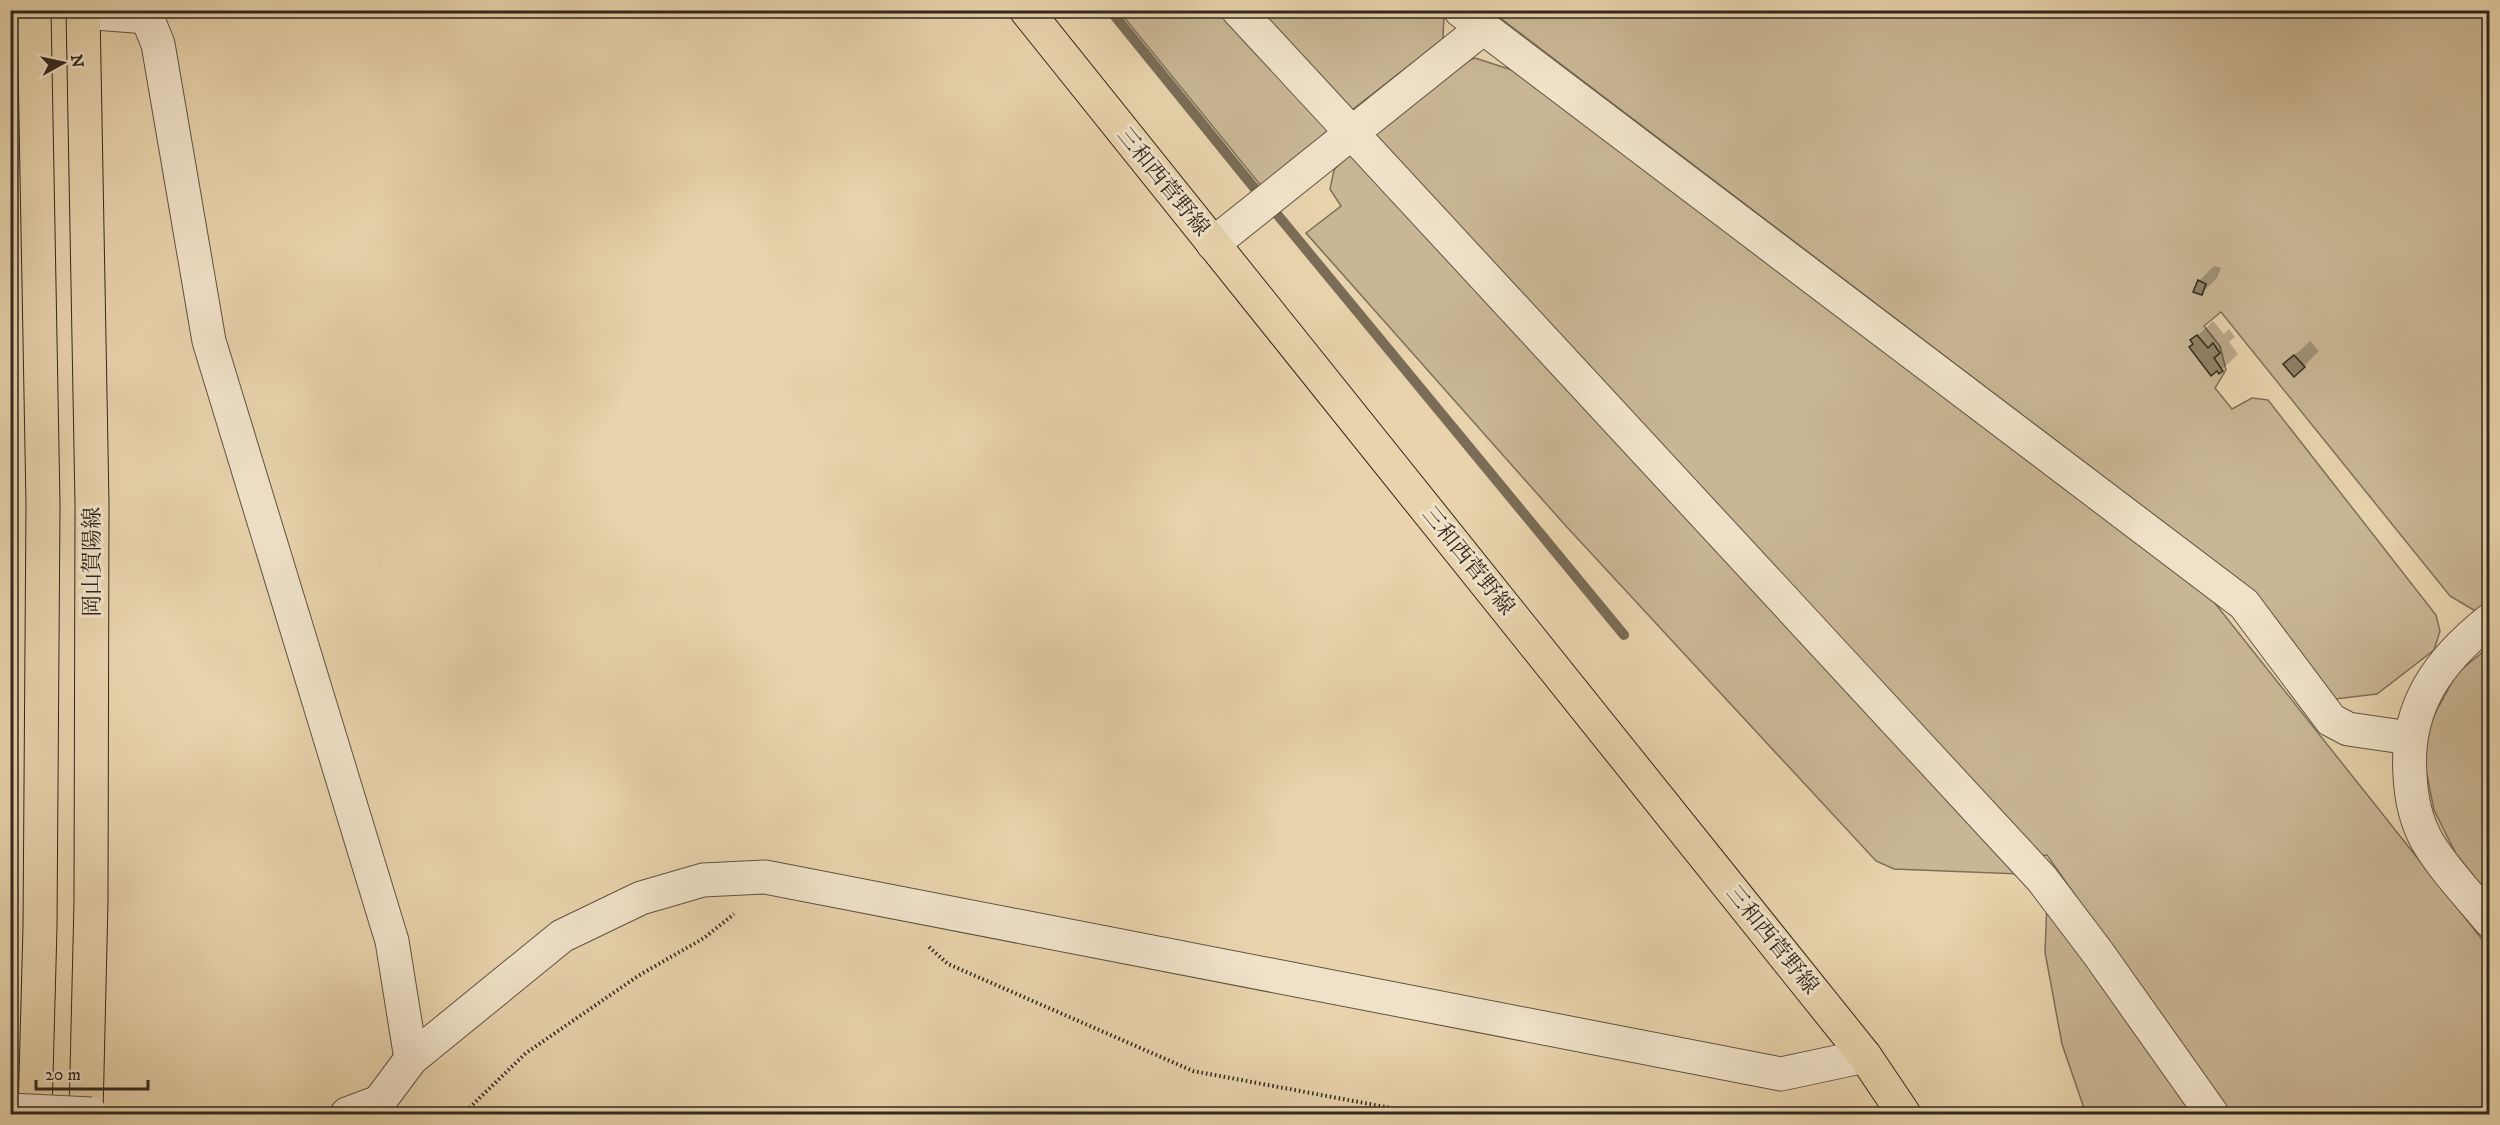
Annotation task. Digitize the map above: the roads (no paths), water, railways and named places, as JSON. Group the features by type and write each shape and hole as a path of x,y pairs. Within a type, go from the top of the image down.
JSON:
{"main road":[{"path":"34,10 43,504 40,927 35,1114"},
{"name":"三和西菅野線","path":"1026,10 1865,1056 1904,1114"},
{"name":"岡山賀陽線","path":"83,11 92,504 91,901 86,1114"}],"street":[{"path":"1238,10 2042,879 2098,953 2212,1114"},
{"path":"83,11 147,17 158,44 208,341 392,941 411,1059"},
{"path":"1213,244 1352,133 1472,19 2244,604 2331,720 2348,729 2410,738"},
{"path":"2490,620 2466,639 2438,670 2422,698 2414,718 2410,738 2411,792 2416,814 2427,841 2490,921"},
{"path":"347,1114 379,1102 411,1059 562,936 641,898 703,880 765,877 1781,1074 1865,1056"},
{"path":"10,1110 91,1114"}],"waterway":[{"path":"1110,10 1256,190"},
{"path":"1276,213 1624,635"}]}
